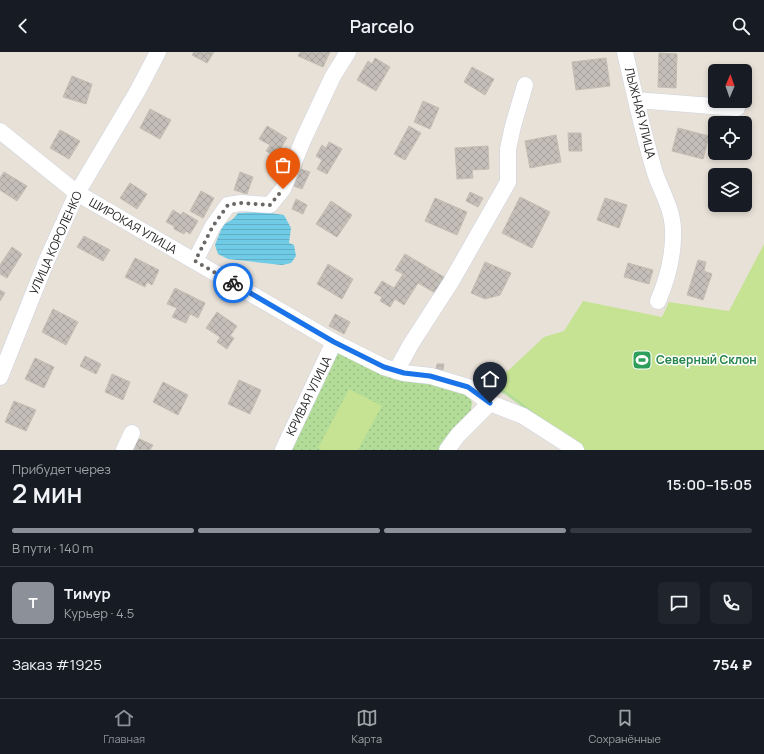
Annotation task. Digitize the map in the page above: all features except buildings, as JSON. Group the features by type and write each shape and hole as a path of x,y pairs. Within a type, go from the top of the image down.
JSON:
{"street":[{"name":"УЛИЦА КОРОЛЕНКО","path":"0,377 46,262 77,193 137,92 158,52"},
{"path":"195,261 213,226 228,205 241,203 270,205 283,189 303,140 333,76 348,52"},
{"name":"ЛЫЖНАЯ УЛИЦА","path":"625,52 656,174 666,198 673,226 673,250 664,288 658,301"},
{"path":"396,370 451,282 508,182 508,149 513,126 526,85"},
{"path":"636,100 708,106"},
{"name":"ШИРОКАЯ УЛИЦА","path":"0,131 77,193 334,342 384,367 430,376 468,387 490,403 523,416 576,450"},
{"name":"КРИВАЯ УЛИЦА","path":"283,450 334,342"},
{"path":"447,450 458,436 490,403"},
{"path":"124,450 132,432"}],"green space":[{"name":"Северный Склон","path":"764,244 764,450 585,450 495,383 544,337 564,331 583,301 662,317 669,302 729,311"},
{"path":"340,352 356,362 379,370 445,384 470,397 472,403 470,415 443,450 292,450 335,354"},
{"path":"488,363 499,366 594,450 581,450 505,394 485,385 480,379 483,367"},
{"path":"349,389 382,406 358,450 322,450 318,448"}],"water":[{"path":"263,212 284,215 291,228 289,243 294,245 296,256 291,263 282,265 228,259 218,254 215,245 223,225 233,219 238,213"}],"way so far":[{"path":"233,283 195,261 213,226 228,205 241,203 270,205 283,189"}],"place":[{"name":"Северный Склон","path":"642,360"}],"route":[{"path":"233,283 334,342 384,367 404,373 430,376 468,387 490,403"}]}
